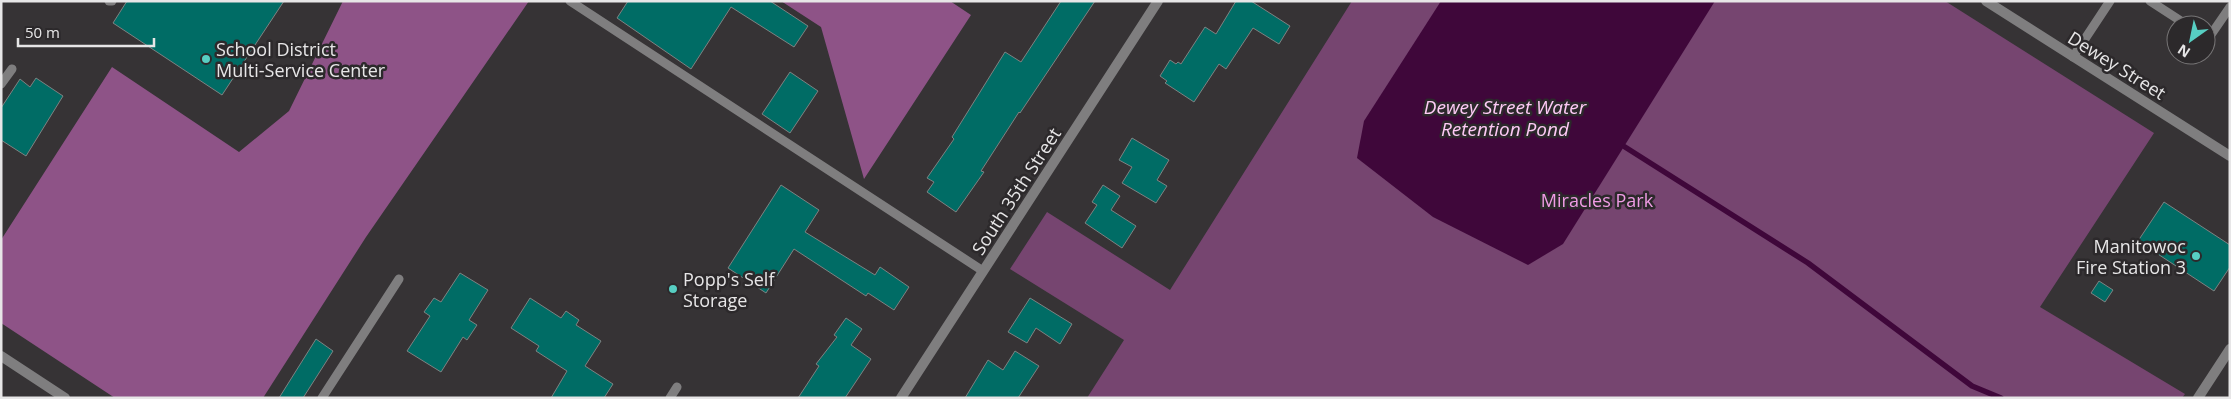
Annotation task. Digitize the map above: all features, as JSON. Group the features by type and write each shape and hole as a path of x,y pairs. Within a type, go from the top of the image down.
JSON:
{"street":[{"name":"South 35th Street","path":"901,398 1158,1"},
{"name":"Dewey Street","path":"1986,1 2230,156"},
{"path":"2198,398 2230,349"},
{"path":"1,356 65,398"}],"lane":[{"path":"570,1 983,271"},
{"path":"2074,57 2110,1"},
{"path":"2150,1 2172,15"},
{"path":"2216,27 2230,7"},
{"path":"1,84 12,69"},
{"path":"322,398 399,279"},
{"path":"670,398 677,387"}],"green space":[{"name":"Miracles Park","path":"1352,1 1945,1 2154,133 2040,307 2185,394 2182,398 1087,398 1124,340 1010,269 1047,212 1170,290"}],"shaded area":[{"path":"343,1 529,1 366,237 263,398 115,398 1,323 1,240 112,67 239,152 289,111"},
{"path":"781,1 950,1 971,15 864,179 821,27"}],"water":[{"name":"Dewey Street Water Retention Pond","path":"1441,1 1715,1 1563,244 1528,265 1433,217 1357,158 1364,121"}],"building":[{"name":"School District Multi-Service Center","path":"127,1 284,1 222,95 113,23"},
{"path":"628,1 770,1 808,26 794,47 731,7 691,69 617,18"},
{"path":"1061,1 1095,1 1019,112 981,171 984,172 956,212 927,192 934,182 927,178 954,139 952,137 1005,52 1021,62"},
{"path":"1236,1 1251,1 1290,26 1279,44 1253,28 1226,69 1219,64 1194,102 1165,83 1167,81 1160,76 1170,60 1176,64 1178,62 1181,64 1205,27 1216,34"},
{"path":"790,72 818,91 790,133 762,114"},
{"path":"36,78 63,96 26,156 1,140 1,108 20,79 30,87"},
{"path":"1132,138 1169,160 1157,180 1167,186 1156,203 1122,183 1132,167 1119,160"},
{"path":"781,185 819,210 805,232 875,275 880,267 909,287 894,310 868,293 866,296 794,249 766,293 728,268"},
{"path":"1103,185 1120,196 1111,210 1136,226 1122,248 1085,223 1097,205 1092,202"},
{"name":"Manitowoc Fire Station 3","path":"2164,202 2230,245 2230,267 2214,291 2138,241"},
{"path":"460,273 488,290 469,320 477,325 467,340 463,337 441,372 407,351 430,316 424,312 434,298 441,302"},
{"path":"2099,281 2113,290 2105,302 2091,293"},
{"path":"530,298 561,318 566,311 579,320 576,325 601,341 585,366 613,384 604,398 551,398 567,371 536,351 539,346 511,328"},
{"path":"1030,298 1072,324 1060,344 1036,328 1027,343 1008,332"},
{"path":"846,318 862,329 851,345 871,359 845,398 798,398 819,366 816,364 837,337 834,335"},
{"path":"316,339 333,351 303,398 279,398"},
{"path":"1015,351 1039,366 1018,398 965,398 988,360 1003,370"}],"waterway":[{"path":"1625,147 1808,263 1972,386 2001,398"}],"place":[{"name":"School District Multi-Service Center","path":"206,59"},
{"name":"Manitowoc Fire Station 3","path":"2196,256"},
{"name":"Popp's Self Storage","path":"673,289"}]}
